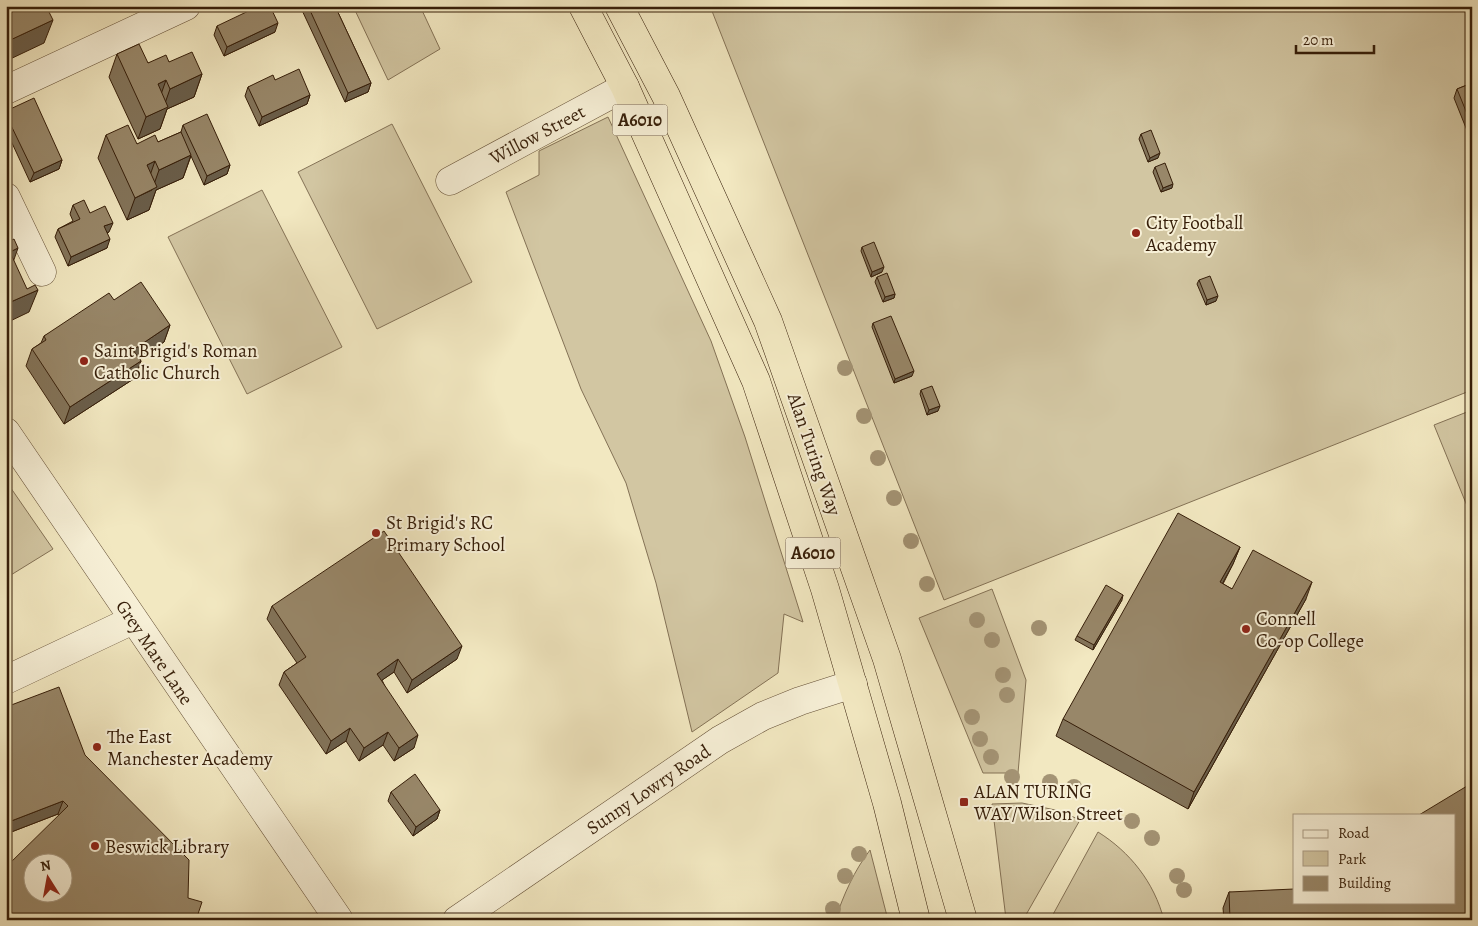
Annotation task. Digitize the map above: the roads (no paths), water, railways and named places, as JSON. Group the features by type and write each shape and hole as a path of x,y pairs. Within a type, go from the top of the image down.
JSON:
{"highway":[{"name":"Alan Turing Way","path":"583,6 625,86 756,381 825,589 853,684 916,920"},
{"name":"Alan Turing Way","path":"619,6 666,96 768,321 886,659 962,920"}],"street":[{"path":"6,90 186,6"},
{"name":"Willow Street","path":"450,181 625,86"},
{"path":"6,197 42,272"},
{"name":"Grey Mare Lane","path":"6,432 339,920"},
{"path":"6,680 133,620"},
{"name":"Sunny Lowry Road","path":"457,920 720,740 764,716 800,701 853,684"}],"place":[{"name":"City Football Academy","path":"1136,233"},
{"name":"Saint Brigid's Roman Catholic Church","path":"84,361"},
{"name":"St Brigid's RC Primary School","path":"376,533"},
{"name":"Connell Co-op College","path":"1246,629"},
{"name":"The East Manchester Academy","path":"97,747"},
{"name":"ALAN TURING WAY/Wilson Street","path":"964,802"},
{"name":"Beswick Library","path":"95,846"}]}
